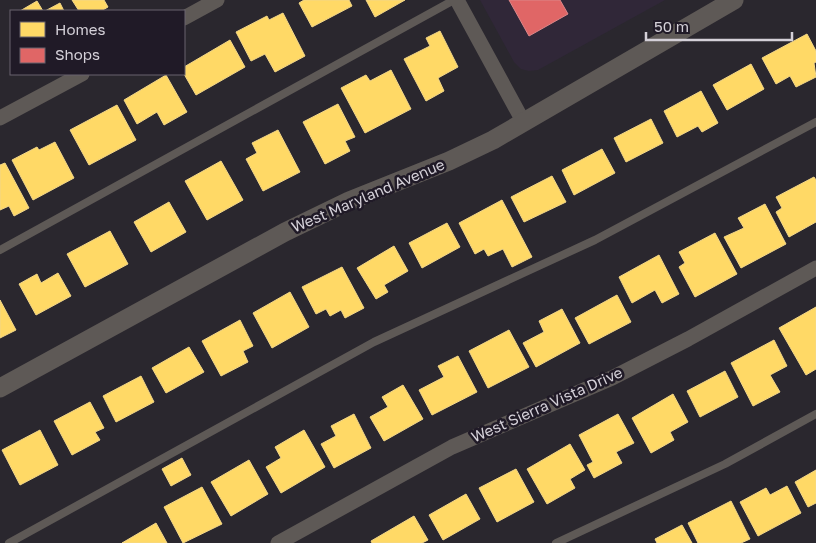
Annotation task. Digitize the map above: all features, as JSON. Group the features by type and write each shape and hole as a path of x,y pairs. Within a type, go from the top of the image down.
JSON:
{"street":[{"path":"185,17 217,0"},
{"path":"456,0 524,123"},
{"name":"West Maryland Avenue","path":"0,388 285,232 349,201 449,161 524,123 734,0"},
{"path":"0,118 80,75"},
{"name":"West Sierra Vista Drive","path":"278,543 452,447 612,378 688,339 816,268"}],"lane":[{"path":"0,250 456,0"},
{"path":"9,543 374,342 594,240 816,122"},
{"path":"556,543 725,464 816,414"}],"shaded area":[{"path":"480,0 665,0 538,70 529,71 521,69 514,62"}],"building: Homes":[{"path":"72,0 104,0 108,7 103,10 78,10"},
{"path":"304,0 349,0 352,6 312,27 299,3"},
{"path":"366,0 405,0 375,17"},
{"path":"37,1 42,10 22,10"},
{"path":"60,3 64,10 47,10"},
{"path":"283,13 305,56 275,72 265,54 251,61 236,32 267,16 269,20"},
{"path":"440,31 458,67 438,78 444,91 426,101 404,59 430,46 426,38"},
{"path":"807,34 816,51 816,62 814,63 816,77 796,87 790,76 776,84 762,58"},
{"path":"230,40 245,67 196,95 185,75 185,66"},
{"path":"751,64 764,89 727,110 713,85"},
{"path":"391,70 411,109 365,133 341,88 366,75 370,81"},
{"path":"166,75 187,112 164,125 157,112 137,124 124,100"},
{"path":"701,91 718,123 702,132 698,126 677,137 664,111"},
{"path":"338,104 355,137 345,141 350,151 325,164 303,122"},
{"path":"117,105 136,140 89,165 70,130"},
{"path":"651,119 663,143 626,162 614,138"},
{"path":"278,130 300,172 263,191 246,159 257,153 252,143"},
{"path":"55,142 74,178 33,200 12,160 37,147 39,150"},
{"path":"602,149 615,173 574,195 562,170"},
{"path":"221,161 243,200 207,220 185,181"},
{"path":"5,163 29,208 14,216 9,206 0,210 0,165"},
{"path":"552,176 566,202 524,222 511,197"},
{"path":"814,177 816,180 816,222 789,237 776,212 782,208 776,197"},
{"path":"502,200 532,257 512,267 503,249 488,256 484,249 475,254 459,223"},
{"path":"169,202 186,232 151,252 134,222"},
{"path":"765,204 786,244 741,268 724,237 744,228 738,218"},
{"path":"447,223 460,247 422,268 409,243"},
{"path":"110,231 128,264 85,287 67,254"},
{"path":"715,233 737,274 695,297 679,267 685,263 679,252"},
{"path":"394,246 408,271 384,285 388,292 376,299 357,268"},
{"path":"659,255 679,294 662,303 655,290 632,303 619,277"},
{"path":"342,267 364,308 345,318 341,310 330,316 326,309 316,314 302,287"},
{"path":"58,273 71,296 36,315 19,284 37,274 41,283"},
{"path":"290,292 309,327 272,348 253,313"},
{"path":"617,295 631,322 589,344 575,318"},
{"path":"0,300 16,330 0,338"},
{"path":"816,307 816,369 806,375 779,328"},
{"path":"562,309 580,343 536,367 523,343 544,332 539,321"},
{"path":"240,320 253,346 243,351 248,362 221,376 202,341"},
{"path":"509,330 529,367 488,388 469,351"},
{"path":"774,340 787,366 770,375 780,392 753,406 731,363"},
{"path":"189,347 204,372 166,393 152,368"},
{"path":"458,356 477,392 432,415 419,390 444,377 438,366"},
{"path":"725,371 738,397 700,417 687,391"},
{"path":"141,376 154,402 116,422 103,396"},
{"path":"403,385 423,419 384,441 370,417 388,407 382,397"},
{"path":"673,394 688,422 670,432 674,440 651,453 632,418"},
{"path":"90,402 104,428 95,432 100,440 72,455 54,421"},
{"path":"354,414 371,448 334,468 321,444 336,436 331,426"},
{"path":"618,414 634,443 616,452 622,463 594,478 587,465 593,462 579,435"},
{"path":"40,430 58,465 20,485 2,450"},
{"path":"304,430 325,467 281,493 266,467 281,458 275,447"},
{"path":"570,444 585,470 570,479 575,488 547,504 527,469"},
{"path":"182,458 191,475 171,486 162,469"},
{"path":"249,460 268,494 231,516 211,482"},
{"path":"516,469 534,502 497,522 479,488"},
{"path":"816,470 816,503 808,507 795,482"},
{"path":"787,486 801,513 758,536 740,502 766,488 770,495"},
{"path":"202,487 222,524 183,543 164,507"},
{"path":"466,494 480,519 443,540 429,515"},
{"path":"731,501 750,539 741,543 698,543 688,523"},
{"path":"414,516 428,540 422,543 372,543 371,541"},
{"path":"156,523 167,543 122,543"},
{"path":"682,525 692,543 657,543 655,539"}],"building: Shops":[{"path":"509,0 560,0 568,14 529,36"}]}
